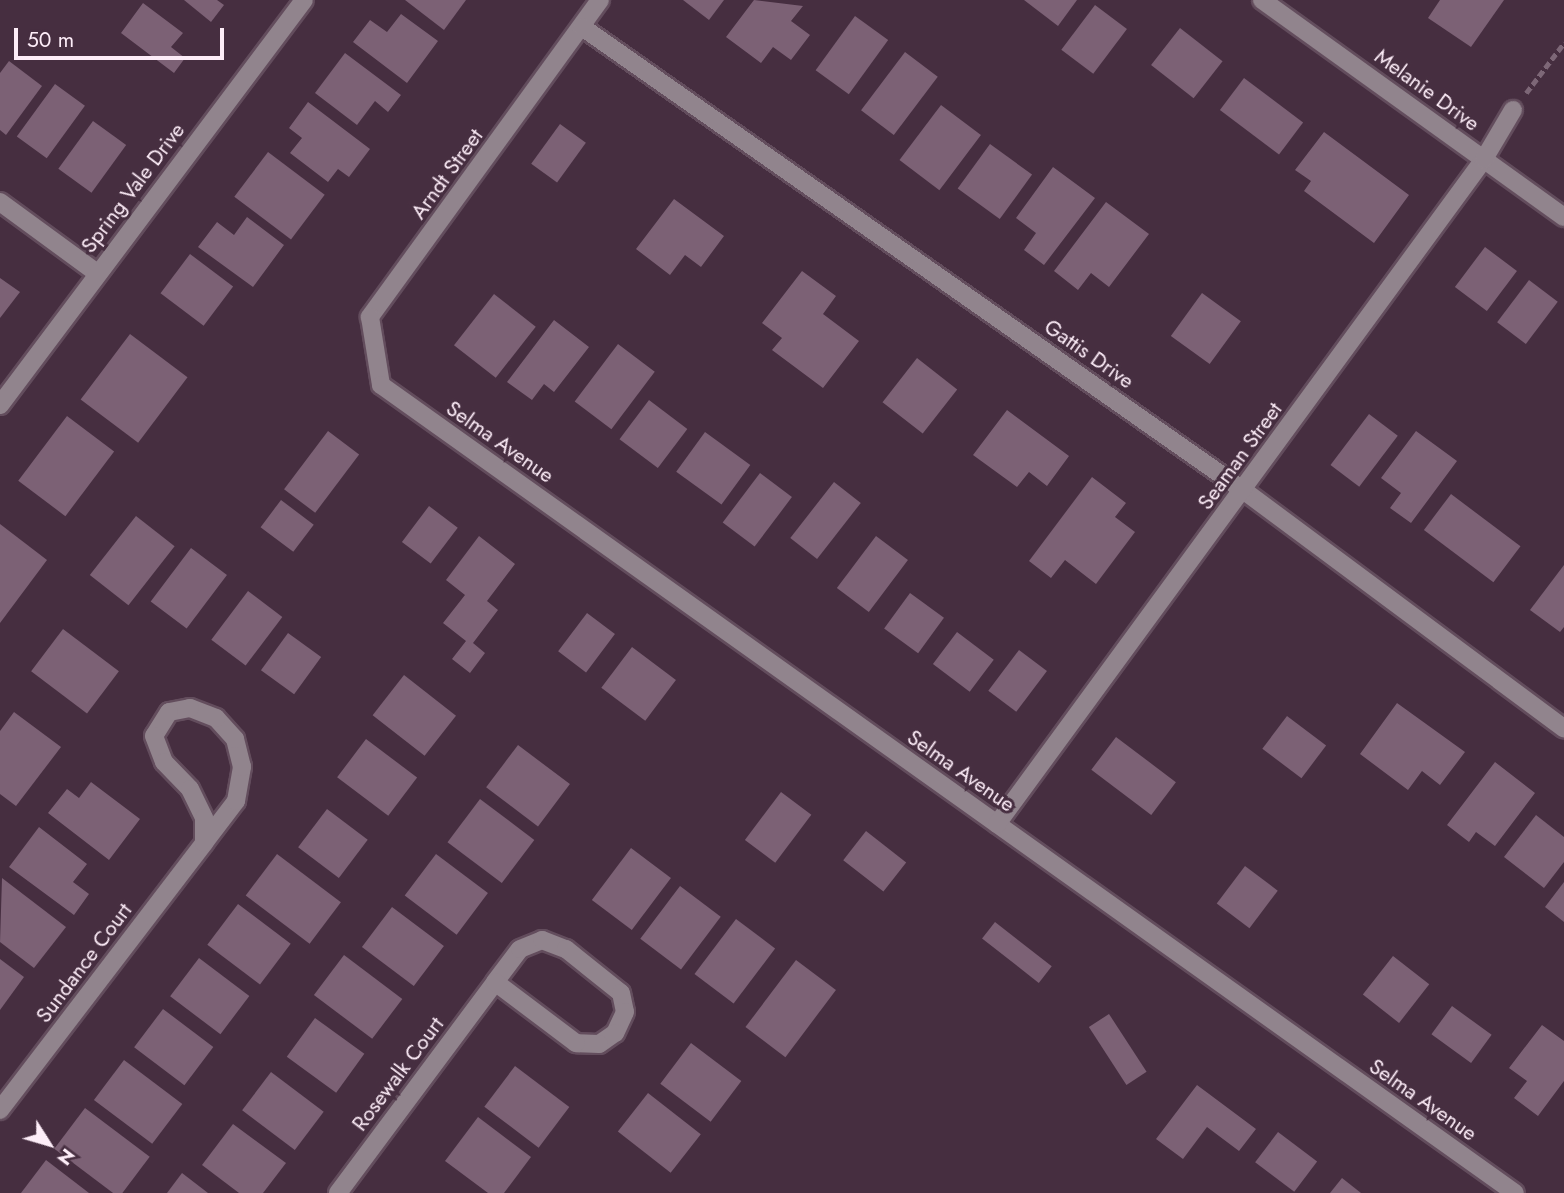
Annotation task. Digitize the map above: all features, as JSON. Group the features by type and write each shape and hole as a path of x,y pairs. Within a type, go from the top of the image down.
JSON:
{"street":[{"name":"Spring Vale Drive","path":"0,405 304,0"},
{"name":"Arndt Street","path":"381,385 370,317 600,0"},
{"name":"Melanie Drive","path":"1262,0 1564,217"},
{"name":"Gattis Drive","path":"582,27 1243,490 1564,728"},
{"name":"Seaman Street","path":"997,824 1484,159 1513,110"},
{"path":"0,202 97,274"},
{"name":"Selma Avenue","path":"381,385 1515,1193"},
{"name":"Sundance Court","path":"0,1110 204,843 236,801 242,767 235,740 216,718 190,708 169,712 155,736 164,762 190,789 204,818 204,843"},
{"name":"Rosewalk Court","path":"338,1193 495,982 520,949 542,940 566,949 621,993 625,1012 615,1033 599,1044 576,1044 495,982"}],"path":[{"path":"1513,110 1564,43"}],"building":[{"path":"184,0 217,0 224,5 211,22"},
{"path":"405,0 466,0 444,30"},
{"path":"683,0 724,0 709,20"},
{"path":"754,0 803,6 791,21 810,35 791,60 773,47 761,63 726,37"},
{"path":"1024,0 1077,0 1058,26"},
{"path":"1440,0 1504,0 1471,47 1428,18"},
{"path":"143,3 183,33 171,47 185,58 174,73 121,33"},
{"path":"1095,5 1127,29 1093,74 1061,50"},
{"path":"401,14 438,41 407,83 353,42 370,20 387,32"},
{"path":"855,16 888,40 849,94 816,70"},
{"path":"1180,28 1223,61 1194,98 1151,65"},
{"path":"905,52 938,77 894,135 861,110"},
{"path":"345,53 401,95 388,112 375,101 357,125 315,93"},
{"path":"9,61 42,86 6,135 0,130 0,73"},
{"path":"1244,78 1303,123 1279,154 1220,110"},
{"path":"55,84 85,106 47,158 17,137"},
{"path":"308,102 370,149 349,177 338,169 328,182 290,153 302,138 289,128"},
{"path":"941,105 981,135 939,190 899,160"},
{"path":"93,121 126,145 91,193 58,169"},
{"path":"560,124 586,143 557,182 531,164"},
{"path":"1324,132 1409,195 1374,243 1304,191 1311,181 1295,170"},
{"path":"990,144 1032,175 1000,219 958,188"},
{"path":"268,152 325,195 291,239 234,197"},
{"path":"1053,167 1095,198 1044,265 1024,250 1036,233 1016,218"},
{"path":"674,199 724,236 701,267 685,255 670,275 636,249"},
{"path":"1106,202 1149,234 1109,287 1091,273 1078,290 1054,271"},
{"path":"247,217 284,245 253,287 198,247 217,222 234,235"},
{"path":"1485,247 1517,271 1487,311 1455,287"},
{"path":"190,254 233,286 204,326 161,293"},
{"path":"802,271 836,296 823,314 859,341 823,388 772,350 782,338 762,323"},
{"path":"0,278 20,292 0,318"},
{"path":"1529,280 1558,302 1526,344 1497,322"},
{"path":"1202,293 1241,321 1210,364 1171,336"},
{"path":"494,294 536,327 496,378 454,345"},
{"path":"554,320 589,347 554,392 544,384 532,400 507,382"},
{"path":"130,334 188,377 138,443 81,399"},
{"path":"618,344 655,372 611,429 575,402"},
{"path":"917,358 957,389 923,434 883,402"},
{"path":"649,400 687,429 658,468 620,439"},
{"path":"1007,410 1069,456 1047,486 1029,472 1017,487 973,455"},
{"path":"1369,414 1398,436 1359,487 1330,465"},
{"path":"67,416 114,452 65,516 18,481"},
{"path":"328,431 359,454 315,513 284,489"},
{"path":"1416,431 1457,461 1411,523 1390,508 1401,493 1381,478"},
{"path":"705,432 750,465 722,505 676,472"},
{"path":"760,473 792,497 755,547 723,523"},
{"path":"1092,477 1126,503 1115,517 1135,532 1096,584 1065,560 1051,578 1029,561"},
{"path":"834,482 861,503 817,559 790,538"},
{"path":"1451,494 1520,546 1493,582 1424,530"},
{"path":"281,500 314,525 293,552 261,527"},
{"path":"429,506 458,528 431,564 402,542"},
{"path":"136,516 175,546 128,605 90,575"},
{"path":"0,524 47,560 0,623"},
{"path":"479,536 515,564 487,601 498,610 473,643 485,653 470,673 452,659 466,641 443,623 465,595 446,580"},
{"path":"876,536 908,560 869,612 837,588"},
{"path":"191,548 227,575 187,629 151,602"},
{"path":"1564,565 1564,627 1560,632 1530,610"},
{"path":"248,591 282,617 246,666 211,640"},
{"path":"910,593 944,618 918,653 884,629"},
{"path":"587,613 615,634 586,672 558,651"},
{"path":"63,629 119,671 87,713 31,671"},
{"path":"957,632 994,660 970,692 933,664"},
{"path":"288,633 321,657 294,694 261,670"},
{"path":"632,647 676,680 645,721 601,688"},
{"path":"1019,650 1047,671 1016,712 988,691"},
{"path":"404,675 456,716 425,756 373,715"},
{"path":"1397,703 1465,752 1440,785 1422,771 1408,790 1360,754"},
{"path":"14,712 61,747 16,806 0,794 0,731"},
{"path":"1287,716 1326,745 1301,778 1262,749"},
{"path":"1116,737 1176,782 1151,815 1091,770"},
{"path":"366,739 417,778 388,816 337,777"},
{"path":"518,745 570,784 538,826 486,787"},
{"path":"1495,762 1535,793 1495,846 1476,832 1469,842 1447,825"},
{"path":"91,782 140,819 109,860 48,813 67,789 79,798"},
{"path":"781,792 811,815 775,863 745,840"},
{"path":"480,799 534,840 502,883 448,842"},
{"path":"327,809 368,840 339,878 298,847"},
{"path":"1536,815 1564,837 1564,862 1544,888 1504,857"},
{"path":"39,827 87,864 73,882 89,894 74,915 9,867"},
{"path":"866,831 906,862 883,892 843,860"},
{"path":"631,848 671,878 632,930 592,900"},
{"path":"277,854 341,902 310,944 246,896"},
{"path":"436,854 488,893 457,935 405,896"},
{"path":"1245,866 1278,891 1249,928 1217,904"},
{"path":"2,878 66,927 34,968 0,942"},
{"path":"1564,882 1564,922 1545,907"},
{"path":"680,886 721,917 681,969 640,939"},
{"path":"238,904 291,944 260,984 207,945"},
{"path":"392,907 444,946 414,986 362,947"},
{"path":"736,919 775,948 734,1004 694,974"},
{"path":"995,922 1052,966 1039,983 982,939"},
{"path":"344,955 402,999 372,1039 314,995"},
{"path":"1393,956 1429,984 1399,1023 1363,995"},
{"path":"199,958 249,996 220,1034 170,996"},
{"path":"0,959 24,977 0,1010"},
{"path":"796,960 836,990 785,1057 745,1027"},
{"path":"1452,1006 1492,1035 1471,1063 1431,1034"},
{"path":"163,1009 213,1047 184,1085 134,1047"},
{"path":"1109,1014 1147,1072 1126,1085 1089,1027"},
{"path":"315,1018 364,1054 336,1093 287,1057"},
{"path":"1542,1025 1564,1041 1564,1081 1538,1116 1514,1098 1527,1081 1509,1068"},
{"path":"691,1043 741,1081 711,1122 660,1084"},
{"path":"124,1060 182,1104 152,1144 94,1100"},
{"path":"515,1066 569,1107 539,1148 484,1107"},
{"path":"271,1072 324,1112 295,1150 242,1110"},
{"path":"1197,1085 1256,1129 1239,1151 1207,1127 1183,1159 1156,1139"},
{"path":"648,1093 701,1134 671,1173 618,1132"},
{"path":"85,1108 150,1157 122,1193 113,1193 54,1149"},
{"path":"478,1117 531,1157 504,1193 488,1193 445,1161"},
{"path":"233,1124 286,1163 263,1193 239,1193 202,1165"},
{"path":"1278,1132 1317,1161 1294,1192 1255,1162"},
{"path":"46,1160 89,1193 21,1193"},
{"path":"182,1173 208,1193 167,1193"},
{"path":"1342,1178 1361,1193 1330,1193"}]}
